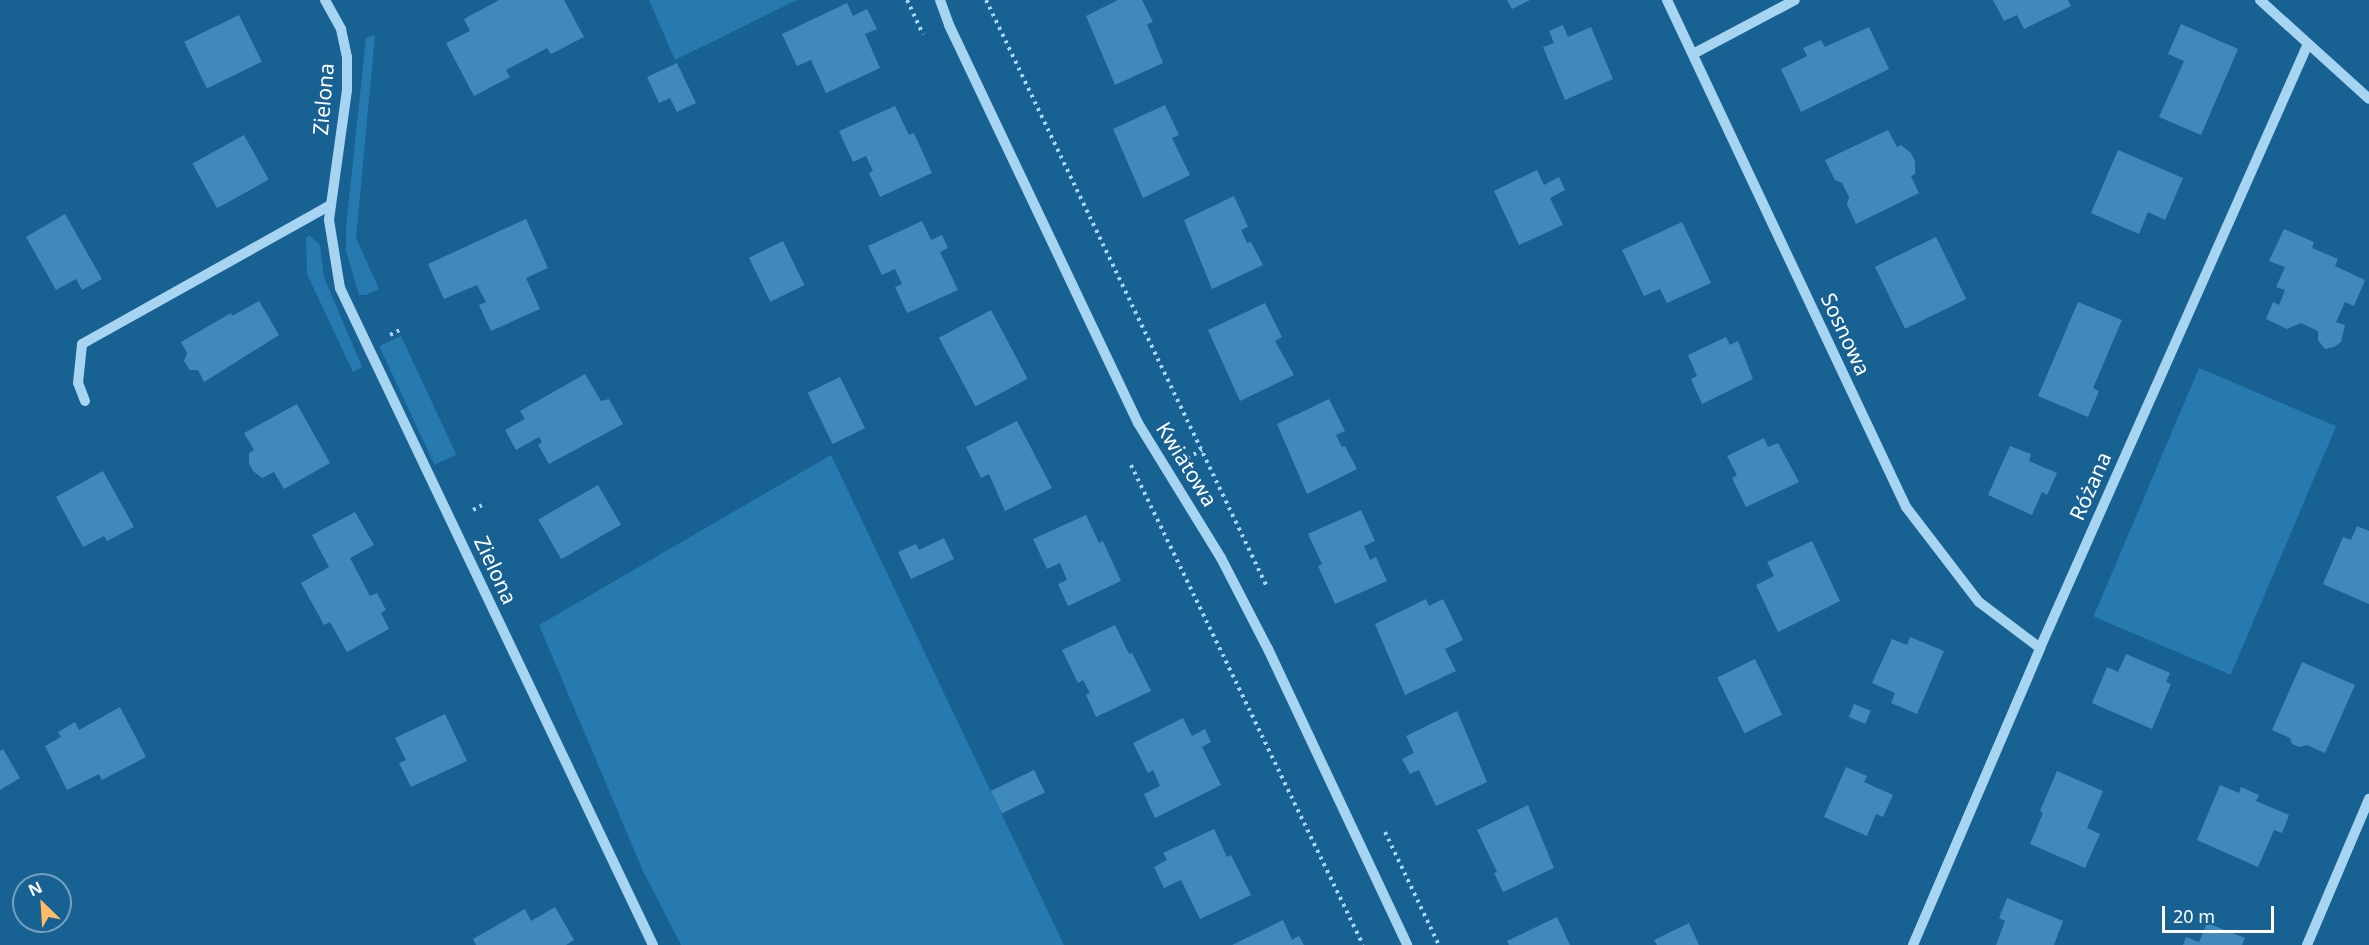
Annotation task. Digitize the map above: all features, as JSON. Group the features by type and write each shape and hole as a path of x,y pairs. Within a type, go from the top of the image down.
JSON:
{"street":[{"name":"Zielona","path":"326,0 341,29 347,57 346,90 328,220 340,288 653,945"},
{"name":"Kwiatowa","path":"940,0 949,25 1138,423 1215,548 1242,598 1407,945"},
{"name":"Sosnowa","path":"1667,0 1906,507 1979,602 2040,648"},
{"path":"1693,54 1795,0"},
{"path":"2260,0 2307,46 2369,99"},
{"name":"Różana","path":"1913,945 2040,648 2307,46"},
{"path":"85,401 78,383 82,344 331,205"},
{"path":"2307,945 2369,799"}],"path":[{"path":"907,0 927,42"},
{"path":"986,0 1270,594"},
{"path":"1130,462 1363,945"},
{"path":"1381,825 1439,945"}],"shaded area":[{"path":"649,0 797,0 675,60"},
{"path":"375,35 356,238 379,289 366,295 359,295 346,251 346,227 366,38"},
{"path":"309,235 320,245 324,277 362,367 353,372 307,274 306,238"},
{"path":"401,336 456,455 435,465 379,346"},
{"path":"2199,368 2336,426 2231,675 2094,617"},
{"path":"831,455 1064,945 681,945 643,871 539,625"}],"building":[{"path":"499,0 564,0 584,37 551,54 547,48 506,70 510,77 474,96 446,43 470,31 464,19"},
{"path":"1118,0 1142,0 1153,22 1147,24 1163,63 1115,85 1086,16"},
{"path":"1507,0 1530,0 1512,9"},
{"path":"1993,0 2068,0 2071,6 2024,29 2017,15 2004,21"},
{"path":"847,3 853,16 867,9 877,29 865,34 880,68 826,93 811,60 797,66 782,34"},
{"path":"239,15 262,62 207,88 184,42"},
{"path":"2181,24 2238,49 2201,135 2159,117 2184,61 2168,54"},
{"path":"1563,25 1568,37 1591,27 1613,79 1565,100 1543,47 1554,43 1549,31"},
{"path":"1869,27 1889,69 1801,112 1781,69 1807,56 1803,48 1821,40 1825,47"},
{"path":"677,63 696,103 677,112 670,98 659,103 647,77"},
{"path":"1165,105 1179,135 1172,138 1190,175 1143,198 1113,129"},
{"path":"895,106 909,135 914,133 932,173 880,197 869,173 873,171 866,156 853,162 839,131"},
{"path":"1888,130 1897,147 1901,145 1911,153 1915,161 1915,174 1911,176 1919,193 1856,224 1847,204 1849,197 1842,183 1835,180 1825,160"},
{"path":"244,135 269,180 217,208 192,164"},
{"path":"2118,150 2183,178 2165,220 2148,212 2139,234 2091,213"},
{"path":"1537,170 1544,185 1559,177 1565,190 1550,198 1563,225 1519,245 1494,191"},
{"path":"1234,196 1248,227 1241,230 1247,243 1251,242 1263,265 1212,289 1184,220"},
{"path":"65,214 102,279 82,290 76,279 56,290 26,237"},
{"path":"526,219 548,268 526,278 540,309 491,331 479,305 486,302 477,285 444,299 428,264"},
{"path":"922,221 931,240 942,235 948,248 940,252 958,290 907,313 895,287 902,284 895,269 882,275 868,246"},
{"path":"1682,222 1711,283 1667,303 1660,289 1644,296 1622,250"},
{"path":"2284,229 2314,242 2312,248 2338,259 2335,266 2365,280 2354,306 2345,302 2336,322 2345,325 2341,342 2334,347 2325,349 2318,340 2318,331 2301,323 2287,329 2266,319 2273,302 2279,305 2285,290 2276,287 2285,267 2269,261"},
{"path":"1936,237 1966,299 1905,329 1875,267"},
{"path":"783,241 804,285 770,302 749,258"},
{"path":"259,301 279,335 204,382 198,370 190,370 184,361 187,353 181,342 231,313 232,316"},
{"path":"2078,302 2122,320 2093,388 2099,391 2088,417 2038,396"},
{"path":"1265,303 1282,337 1275,341 1294,375 1240,401 1208,330"},
{"path":"991,310 1028,379 976,407 939,338"},
{"path":"1726,337 1730,345 1738,341 1753,379 1702,404 1691,379 1697,376 1688,355"},
{"path":"585,374 601,401 609,399 623,424 549,464 538,445 542,442 539,437 516,450 505,430 525,419 520,411"},
{"path":"840,377 865,428 833,444 808,393"},
{"path":"1329,399 1345,431 1336,435 1342,447 1345,446 1357,469 1307,494 1277,424"},
{"path":"297,404 330,463 284,489 274,472 262,478 253,471 249,463 249,453 254,450 244,433"},
{"path":"1017,421 1052,488 1005,511 989,474 981,478 966,447"},
{"path":"1764,438 1768,447 1778,443 1799,482 1746,507 1732,478 1737,475 1727,456"},
{"path":"2010,446 2031,454 2029,461 2057,473 2047,495 2042,492 2032,515 1988,495"},
{"path":"103,471 134,527 107,541 104,536 83,547 56,497"},
{"path":"598,485 621,525 561,559 538,520"},
{"path":"1361,510 1375,541 1364,546 1370,560 1376,557 1387,581 1335,604 1318,566 1322,564 1308,534"},
{"path":"355,512 374,545 350,558 370,596 377,593 386,610 381,613 389,629 347,652 330,622 324,625 301,583 329,567 312,535"},
{"path":"1086,515 1099,543 1103,541 1121,581 1068,606 1058,584 1067,580 1060,563 1047,569 1033,539"},
{"path":"2357,526 2369,531 2369,604 2323,584 2343,537 2351,540"},
{"path":"944,538 954,559 911,579 898,552 916,544 919,550"},
{"path":"1812,541 1840,601 1778,632 1756,585 1774,576 1767,562"},
{"path":"1426,599 1429,606 1443,599 1463,640 1445,649 1456,671 1405,695 1375,624"},
{"path":"1115,625 1151,691 1096,717 1086,695 1090,693 1083,680 1078,683 1062,650"},
{"path":"1910,637 1944,651 1917,714 1891,703 1895,693 1872,683 1892,639 1907,645"},
{"path":"2126,654 2170,673 2166,682 2171,684 2152,729 2092,703 2107,667 2118,672"},
{"path":"1755,659 1782,715 1744,733 1717,677"},
{"path":"2302,662 2355,685 2325,753 2307,745 2300,747 2292,744 2290,738 2272,730"},
{"path":"1854,704 1871,711 1865,724 1849,717"},
{"path":"120,707 146,757 102,780 99,774 67,790 45,746 61,737 58,732 75,722 79,730"},
{"path":"1457,711 1487,782 1436,806 1419,770 1410,774 1402,759 1414,753 1406,736"},
{"path":"445,714 467,761 411,787 399,763 406,760 395,738"},
{"path":"1183,718 1192,736 1205,729 1211,742 1202,747 1221,785 1155,818 1144,794 1160,786 1153,770 1148,773 1133,743"},
{"path":"3,749 20,778 0,790 0,751"},
{"path":"1846,767 1867,776 1864,782 1893,795 1883,817 1876,814 1867,836 1824,817"},
{"path":"1034,770 1045,792 1002,814 991,791"},
{"path":"2057,771 2103,791 2087,828 2100,834 2085,868 2030,844 2043,813 2040,811"},
{"path":"2220,785 2239,793 2241,787 2259,795 2256,801 2289,815 2282,833 2274,830 2258,867 2197,840"},
{"path":"1528,805 1554,868 1503,892 1494,873 1497,872 1477,830"},
{"path":"1214,829 1227,857 1231,855 1251,895 1200,919 1181,880 1164,888 1154,867 1167,860 1163,853"},
{"path":"2007,898 2063,921 2054,945 1996,945 2005,921 1999,918"},
{"path":"555,907 574,940 566,945 476,945 473,939 525,909 531,921"},
{"path":"1557,917 1570,945 1509,945 1507,941"},
{"path":"1283,920 1292,940 1299,936 1304,945 1232,945"},
{"path":"1689,923 1699,945 1657,945 1654,940"},
{"path":"2207,923 2245,938 2242,945 2183,945 2186,937 2199,942"}]}
